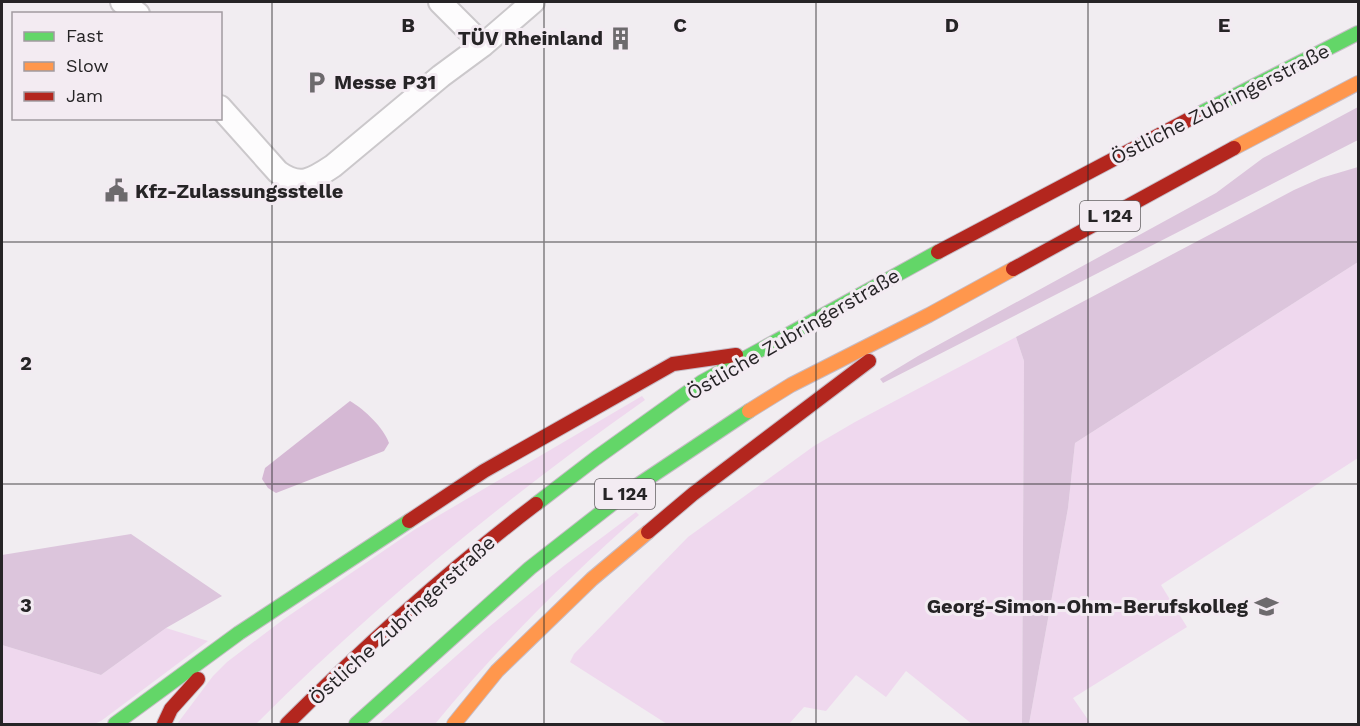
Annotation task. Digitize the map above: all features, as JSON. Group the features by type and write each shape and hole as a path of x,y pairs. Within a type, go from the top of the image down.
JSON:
{"highway":[{"name":"Östliche Zubringerstraße","path":"287,724 344,667 506,527 596,458 702,382 854,297 1154,137 1359,33"},
{"name":"L 124","path":"356,724 530,568 626,493 730,423 790,385 929,315 1281,123 1359,83"},
{"path":"454,724 497,671 592,579 693,494 929,315"},
{"path":"114,724 239,633 484,471 673,364 756,352"},
{"path":"164,724 171,709 239,633"}],"street":[{"path":"122,2 135,12"},
{"path":"440,2 483,45"},
{"path":"222,109 278,172 288,180 299,183 318,176 333,166 533,2"}],"shaded area":[{"path":"1358,107 1358,140 883,383 880,379 1216,193 1263,158"},
{"path":"1358,167 1358,262 1075,443 1068,508 1029,724 1022,724 1024,361 1016,337 1294,190 1321,178"},
{"path":"1358,262 1358,458 1161,585 1187,627 1073,698 1091,724 1029,724 1068,508 1075,443"},
{"path":"1016,337 1024,361 1022,724 972,724 906,671 886,697 856,675 826,711 804,707 789,724 667,724 570,662 574,654 688,537 814,446"},
{"path":"642,396 645,400 542,475 443,554 348,637 256,724 177,724 213,676 227,662 284,619 414,530"},
{"path":"350,401 378,425 389,443 384,451 276,493 268,488 262,479 265,468"},
{"path":"636,512 639,515 533,615 435,724 379,724 489,627 565,565"},
{"path":"131,534 222,596 166,628 101,675 2,645 2,555"},
{"path":"166,628 208,641 101,721 94,724 2,724 2,645 101,675"}],"traffic: fast":[{"path":"1199,114 1358,33"},
{"path":"536,504 702,382 938,252"},
{"path":"356,724 530,568 626,493 749,411"},
{"path":"115,724 239,633 409,521"}],"traffic: slow":[{"path":"1234,148 1358,83"},
{"path":"749,411 791,385 929,315 1013,269"},
{"path":"454,724 497,671 592,579 648,532"}],"traffic: jam":[{"path":"938,252 1199,114"},
{"path":"1013,269 1234,148"},
{"path":"409,521 484,471 673,364 736,355"},
{"path":"648,532 693,494 869,361"},
{"path":"287,724 408,610 536,504"},
{"path":"164,724 171,709 198,679"}],"place":[{"name":"TÜV Rheinland","path":"621,38"},
{"name":"Messe P31","path":"316,82"},
{"name":"Kfz-Zulassungsstelle","path":"117,191"},
{"name":"Georg-Simon-Ohm-Berufskolleg","path":"1266,606"}]}
